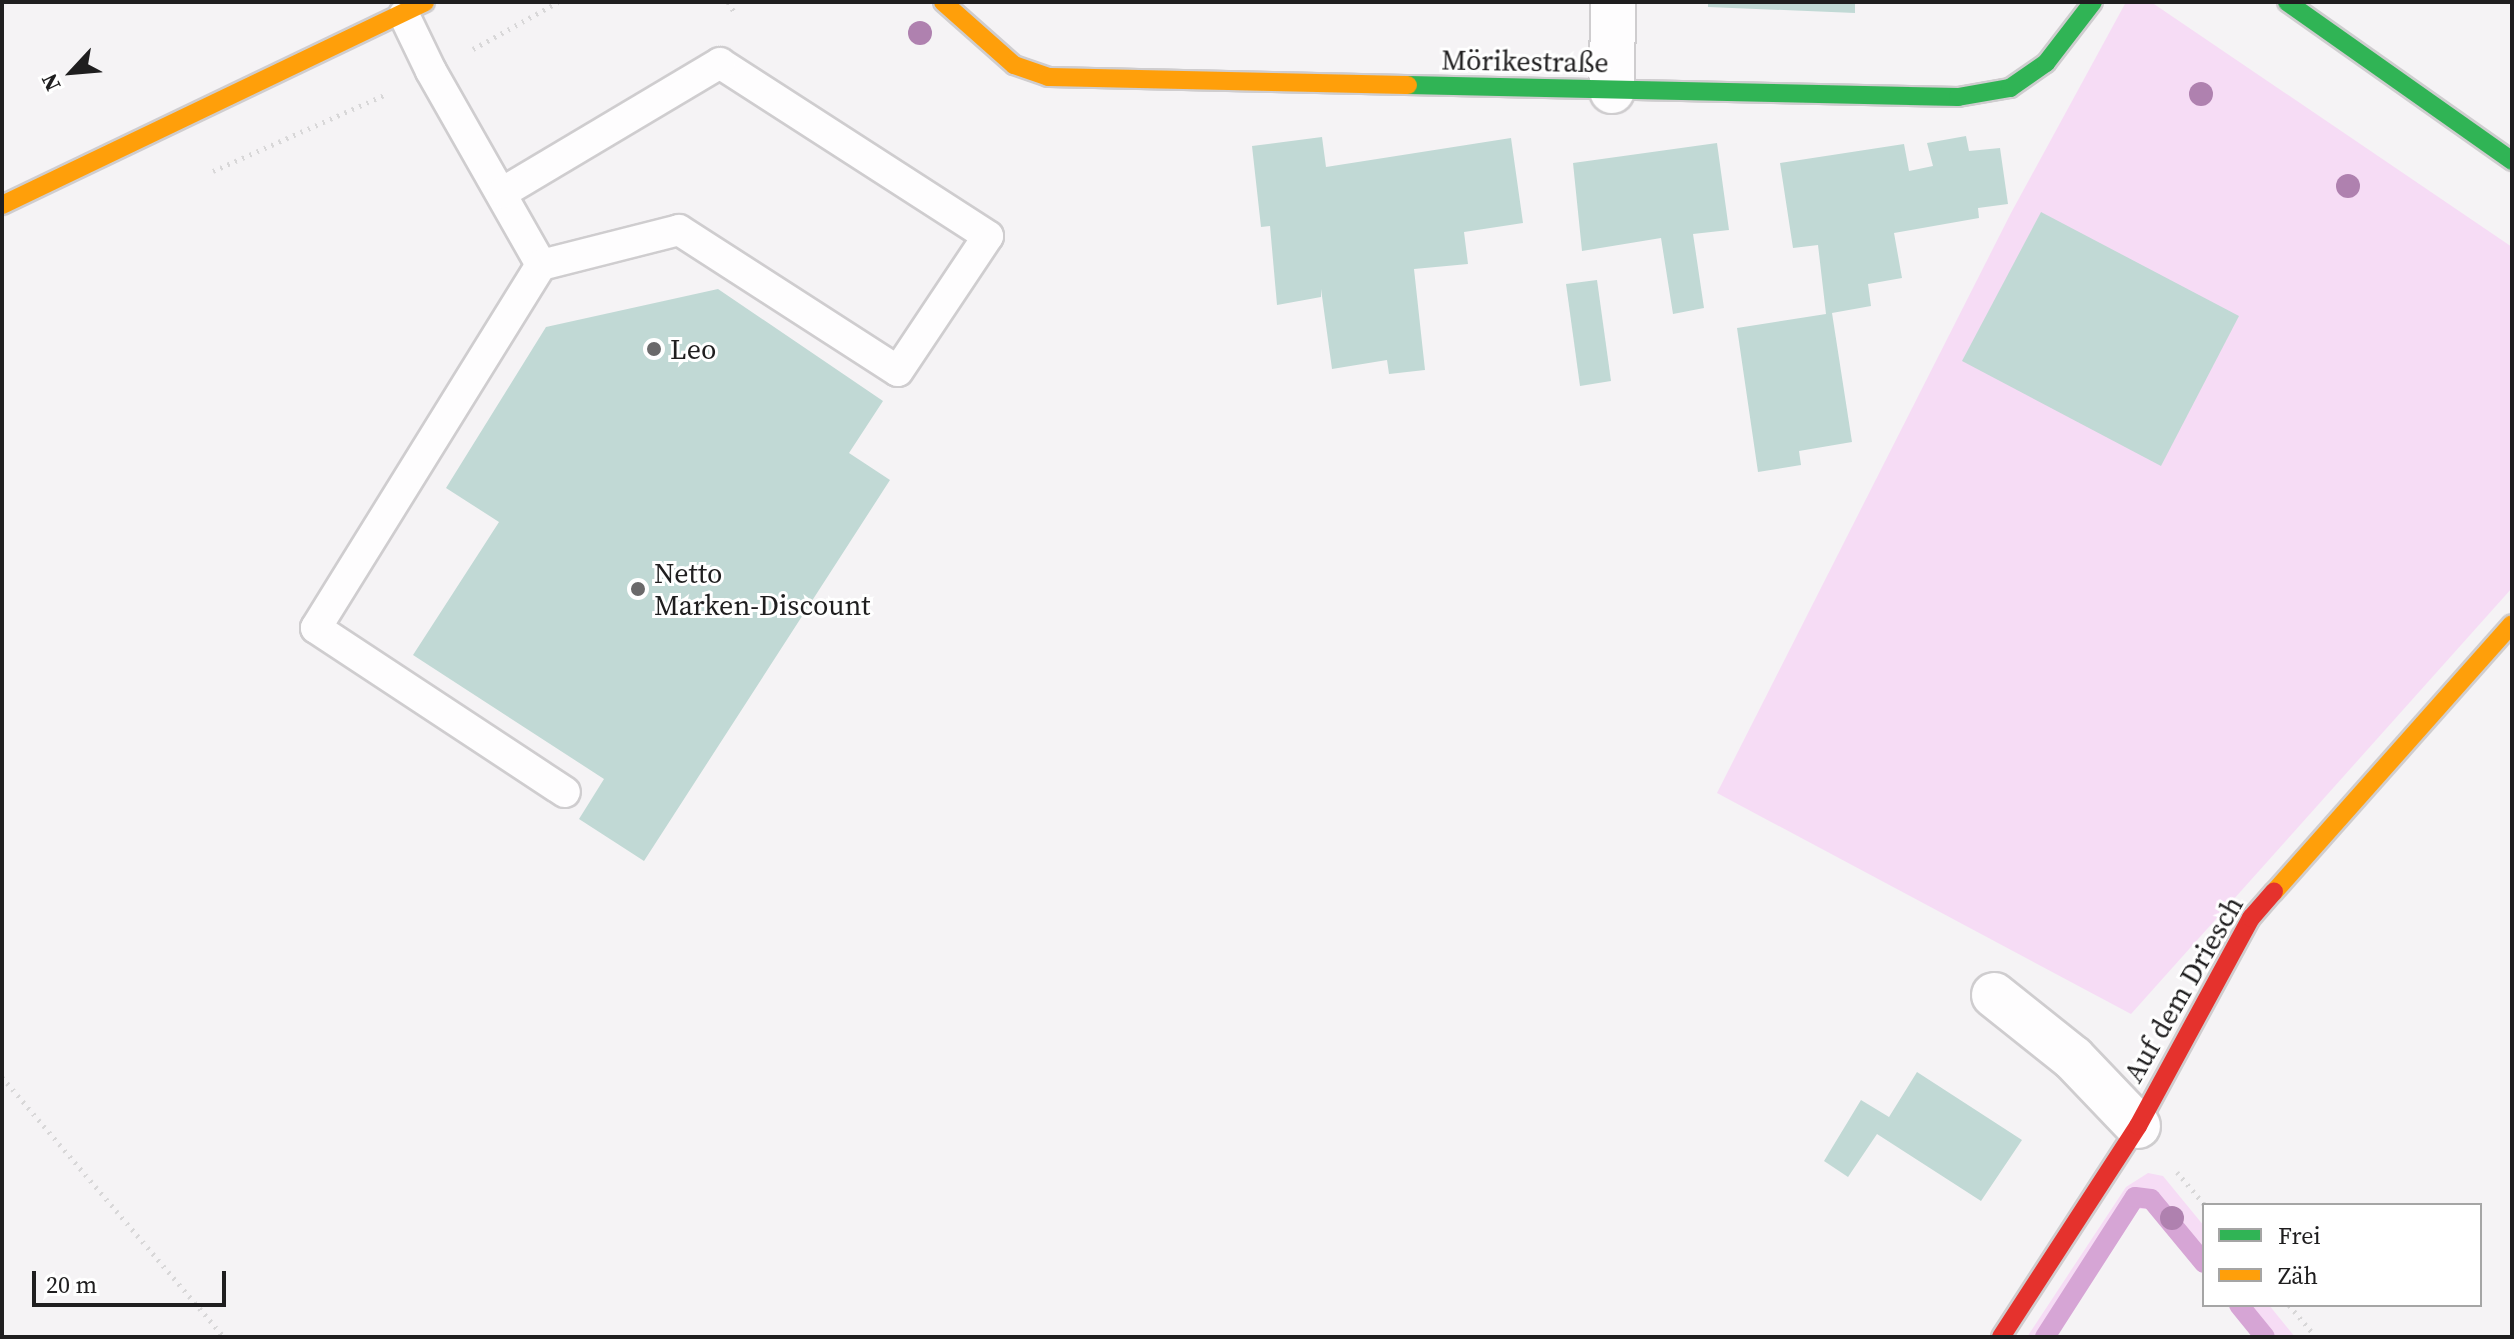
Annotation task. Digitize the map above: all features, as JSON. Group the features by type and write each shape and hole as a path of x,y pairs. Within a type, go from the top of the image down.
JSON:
{"street":[{"name":"Mörikestraße","path":"943,2 1014,65 1048,77 1958,97 2010,88 2046,63 2093,2"},
{"path":"1612,91 1613,2"},
{"path":"2287,2 2512,161"},
{"path":"2,205 414,8"},
{"name":"Auf dem Driesch","path":"2001,1337 2138,1126 2251,918 2512,624"},
{"path":"1994,995 2073,1058 2138,1126"}],"lane":[{"path":"414,8 431,71 541,265"},
{"path":"502,193 720,63 988,236 898,371 679,230 541,265 316,628 565,792"}],"path":[{"path":"2,1077 224,1337"},
{"path":"2291,1307 2316,1337"}],"shaded area":[{"path":"2126,2 2151,2 2512,247 2512,588 2131,1014 1717,793 2011,213"},
{"path":"2148,1173 2163,1176 2202,1224 2202,1270 2150,1209 2139,1209 2055,1337 2027,1337 2126,1187"},
{"path":"2234,1307 2271,1307 2295,1337 2259,1337"}],"building":[{"path":"1708,2 1855,2 1855,13 1708,7"},
{"path":"1966,136 1969,151 2000,148 2008,204 1978,208 1979,218 1894,233 1902,278 1868,284 1871,306 1832,313 1852,442 1799,451 1801,465 1758,472 1737,328 1826,314 1818,245 1793,248 1780,163 1904,144 1909,171 1933,166 1927,143"},
{"path":"1322,137 1326,167 1511,138 1523,223 1464,232 1468,264 1414,269 1425,370 1389,374 1387,360 1332,369 1321,289 1321,297 1277,305 1270,226 1261,227 1252,146"},
{"path":"1717,143 1729,230 1693,234 1704,308 1673,314 1661,238 1582,251 1573,163"},
{"path":"2041,212 2239,316 2161,466 1962,361"},
{"path":"1597,280 1611,381 1580,386 1566,284"},
{"name":"Netto Marken-Discount","path":"718,289 883,401 849,453 890,480 644,861 579,819 604,779 413,655 499,522 446,488 546,327"},
{"path":"1917,1072 2022,1140 1981,1201 1877,1134 1848,1177 1824,1161 1861,1100 1889,1117"}],"waterway":[{"path":"2045,1337 2135,1197 2151,1199 2202,1261"},
{"path":"2241,1307 2265,1337"}],"traffic: fast":[{"path":"1408,85 1958,97 2010,88 2046,63 2093,2"},
{"path":"2287,2 2512,161"}],"traffic: slow":[{"path":"2,205 425,2"},
{"path":"943,2 1014,65 1048,77 1408,85"},
{"path":"2274,892 2512,624"}],"traffic: jam":[{"path":"2001,1337 2138,1126 2251,918 2274,892"}],"place":[{"name":"Leo","path":"654,349"},
{"name":"Netto Marken-Discount","path":"638,589"}]}
